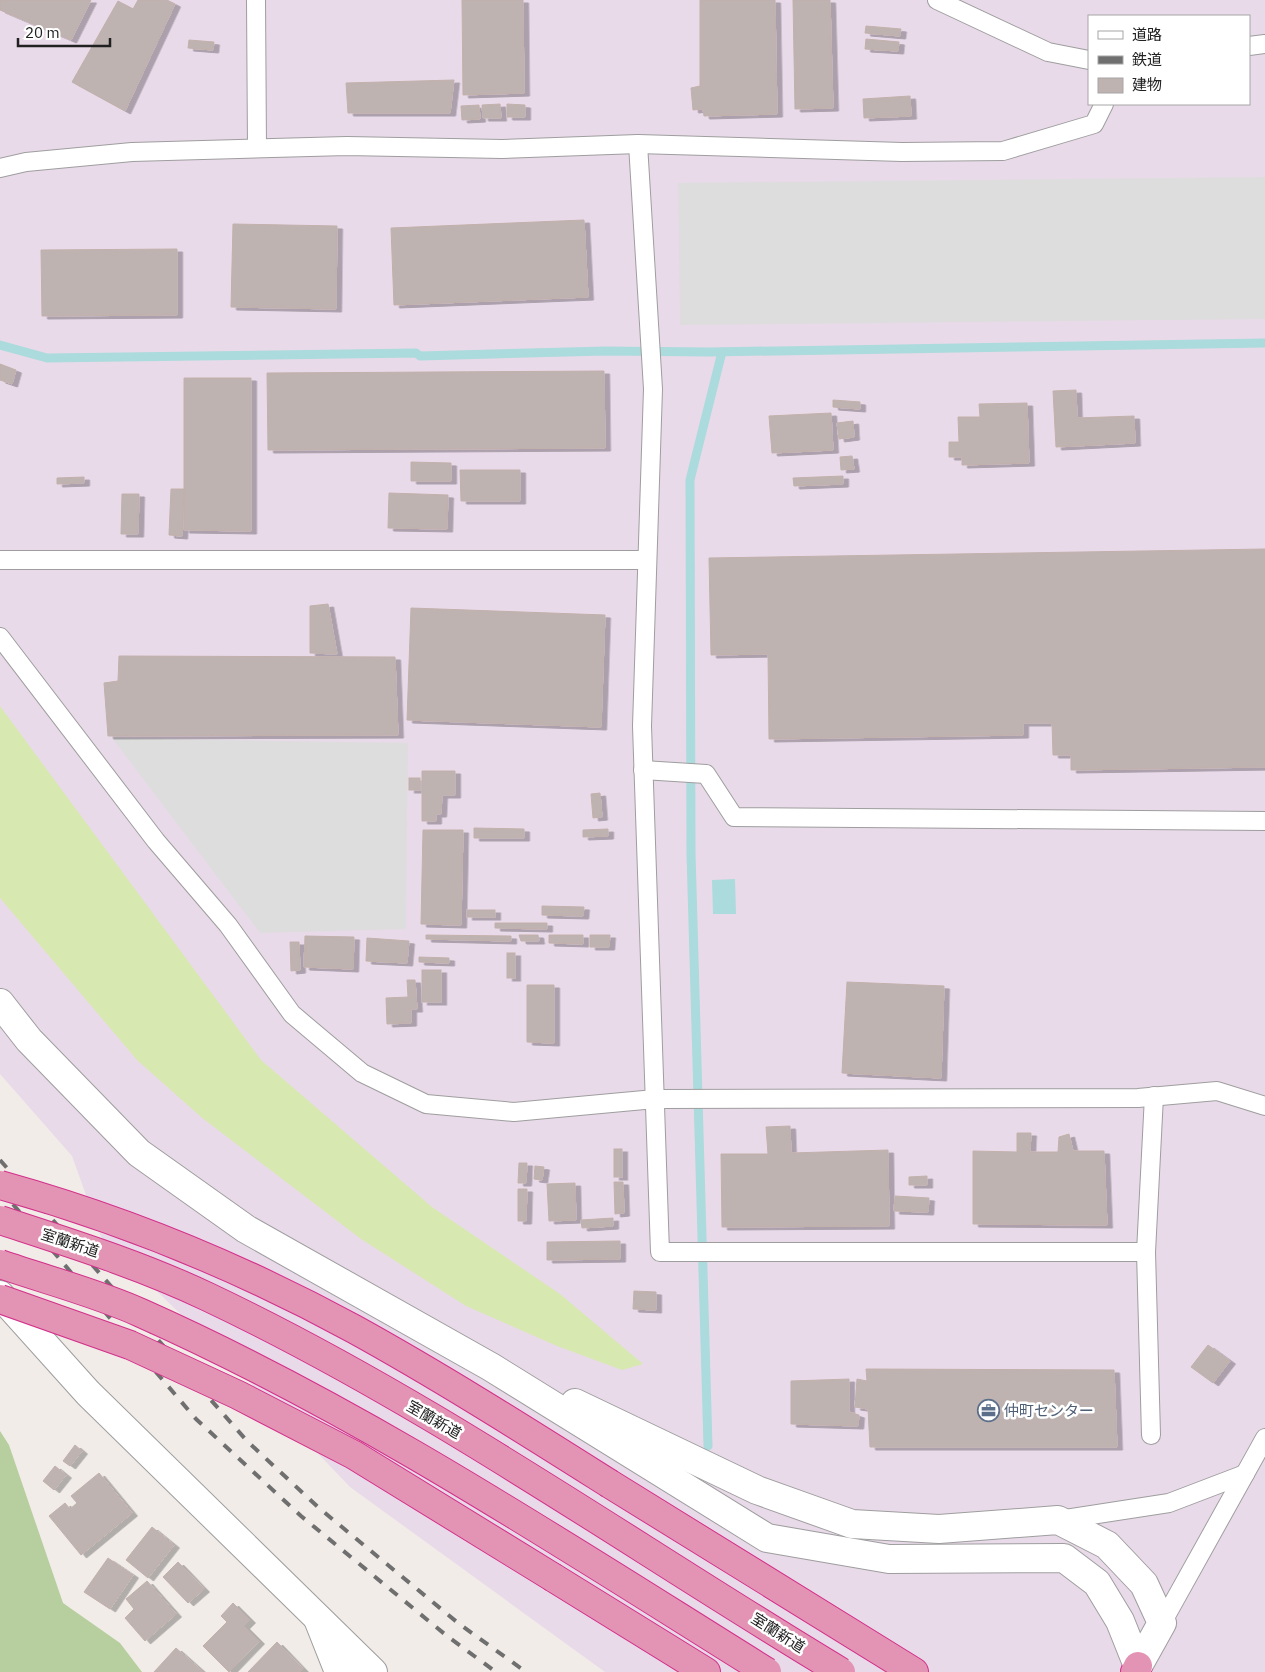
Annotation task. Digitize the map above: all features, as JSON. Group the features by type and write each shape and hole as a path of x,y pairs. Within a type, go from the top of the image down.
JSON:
{"highway":[{"path":"0,1186 61,1202 207,1257 353,1329 490,1409 914,1672"},
{"name":"室蘭新道","path":"0,1220 98,1252 206,1296 315,1350 504,1461 841,1672"},
{"path":"0,1264 139,1312 297,1388 521,1518 767,1672"},
{"path":"0,1297 130,1345 238,1395 354,1455 706,1672"}],"street":[{"path":"0,1003 28,1040 139,1153 246,1229 491,1368 768,1538 889,1559 1064,1558 1097,1583 1120,1621 1137,1669"},
{"path":"0,1297 88,1393 373,1672"},
{"path":"491,1368 593,1410 758,1490 852,1524 939,1529 1058,1520 1107,1544 1144,1584 1162,1623 1137,1669"},
{"path":"318,1619 338,1672"}],"lane":[{"path":"256,0 257,148"},
{"path":"937,0 1048,52 1088,60"},
{"path":"1250,46 1265,44"},
{"path":"0,168 26,162 132,152 347,146 502,149 638,144 902,152 1004,151 1094,124 1104,105"},
{"path":"638,144 653,389 642,726 660,1252 1146,1252"},
{"path":"0,560 647,560"},
{"path":"0,637 156,841 228,925 292,1014 362,1073 426,1104 514,1112 655,1099 1154,1096 1217,1091 1265,1106"},
{"path":"643,770 706,774 734,817 1265,821"},
{"path":"1151,1435 1146,1252 1154,1096"},
{"path":"1162,1623 1265,1438"},
{"path":"1058,1520 1128,1512 1169,1504 1245,1474"}],"shaded area":[{"path":"0,0 1265,0 1265,1672 605,1672 350,1487 237,1369 101,1237 72,1156 0,1074"},
{"path":"1265,177 1265,319 680,325 678,183"},
{"path":"112,738 408,743 406,929 260,933"}],"green space":[{"path":"0,706 261,1060 432,1207 560,1294 643,1364 622,1370 557,1346 466,1306 361,1239 201,1117 137,1060 0,898"},
{"path":"0,1431 9,1445 63,1603 120,1643 142,1672 0,1672"}],"water":[{"path":"735,879 736,914 713,914 712,880"}],"building":[{"path":"0,0 91,0 71,40 0,10"},
{"path":"138,0 167,0 175,4 125,111 72,82 118,1 133,9"},
{"path":"462,0 523,0 524,93 463,95"},
{"path":"700,0 775,0 777,114 704,116 703,109 693,110 691,88 700,86"},
{"path":"793,0 830,0 833,108 795,109"},
{"path":"866,26 901,29 900,36 865,33"},
{"path":"866,39 899,42 898,51 865,49"},
{"path":"189,40 214,42 213,50 188,48"},
{"path":"454,80 450,113 348,113 346,83"},
{"path":"910,96 911,116 864,118 863,99"},
{"path":"500,104 501,118 483,118 482,105"},
{"path":"507,104 525,105 525,117 507,117"},
{"path":"479,105 480,119 462,120 461,106"},
{"path":"584,220 588,297 394,305 391,228"},
{"path":"233,224 337,226 336,309 231,307"},
{"path":"177,249 177,315 42,316 41,250"},
{"path":"0,364 16,370 12,384 0,380"},
{"path":"604,371 605,448 268,450 267,373"},
{"path":"184,378 251,378 251,531 184,530"},
{"path":"1076,390 1077,418 1134,416 1135,443 1056,447 1053,391"},
{"path":"833,400 860,402 860,409 833,407"},
{"path":"1027,403 1029,463 962,465 962,457 949,457 949,442 959,442 958,417 980,417 979,404"},
{"path":"831,413 833,450 772,453 769,416"},
{"path":"853,421 854,437 839,439 837,423"},
{"path":"852,456 854,469 841,470 840,457"},
{"path":"411,462 451,463 451,481 411,481"},
{"path":"460,470 520,470 520,501 461,501"},
{"path":"843,476 843,484 794,486 793,478"},
{"path":"84,477 84,483 57,484 57,478"},
{"path":"171,489 184,489 182,536 169,535"},
{"path":"389,493 448,495 447,529 388,528"},
{"path":"122,494 139,494 138,534 121,534"},
{"path":"1265,549 1265,767 1071,770 1071,755 1053,755 1052,723 1023,723 1023,735 769,739 768,654 711,655 709,558"},
{"path":"328,604 337,654 310,653 310,606"},
{"path":"411,608 605,615 601,727 407,720"},
{"path":"119,656 395,657 398,735 108,736 104,683 118,681"},
{"path":"422,771 455,771 455,795 442,795 441,814 436,814 436,821 422,821"},
{"path":"409,778 420,778 420,790 409,790"},
{"path":"600,793 602,817 593,818 591,794"},
{"path":"474,828 524,829 524,838 474,838"},
{"path":"608,829 608,836 583,837 583,830"},
{"path":"423,830 463,830 461,925 421,924"},
{"path":"542,906 584,907 583,916 542,915"},
{"path":"467,910 495,910 495,917 467,917"},
{"path":"495,923 547,923 547,929 495,928"},
{"path":"426,935 511,936 511,941 426,939"},
{"path":"519,935 538,935 539,941 521,941"},
{"path":"549,935 583,935 583,944 549,943"},
{"path":"590,935 610,935 609,947 590,947"},
{"path":"305,936 354,937 353,969 304,967"},
{"path":"367,938 409,941 407,963 366,961"},
{"path":"290,942 299,942 300,970 291,971"},
{"path":"507,953 515,953 515,978 507,978"},
{"path":"419,957 449,958 449,963 419,962"},
{"path":"422,970 441,970 441,1002 422,1002"},
{"path":"407,980 415,980 417,1009 411,1009 411,1023 387,1024 386,998 408,997"},
{"path":"847,982 944,986 941,1078 842,1073"},
{"path":"527,985 554,985 554,1043 527,1042"},
{"path":"790,1126 791,1153 888,1150 889,1226 722,1227 721,1154 768,1154 766,1127"},
{"path":"1017,1133 1031,1133 1030,1152 1058,1152 1059,1137 1069,1134 1073,1151 1104,1151 1107,1225 973,1224 973,1151 1017,1152"},
{"path":"614,1149 622,1149 622,1177 614,1177"},
{"path":"519,1163 527,1163 526,1183 518,1183"},
{"path":"535,1166 544,1167 542,1180 534,1179"},
{"path":"927,1176 927,1185 909,1185 909,1177"},
{"path":"614,1182 623,1182 624,1213 615,1214"},
{"path":"575,1183 576,1220 549,1221 547,1184"},
{"path":"518,1189 527,1189 526,1221 518,1221"},
{"path":"895,1196 929,1198 928,1212 894,1211"},
{"path":"613,1218 613,1226 582,1228 581,1220"},
{"path":"620,1241 620,1259 547,1260 547,1242"},
{"path":"634,1291 656,1292 656,1310 633,1309"},
{"path":"1208,1345 1230,1361 1213,1383 1191,1367"},
{"path":"866,1369 1114,1370 1117,1447 870,1447 868,1409 855,1407 857,1379 867,1381"},
{"path":"849,1379 849,1412 859,1415 858,1426 791,1424 791,1381"},
{"path":"75,1445 82,1451 70,1466 63,1461"},
{"path":"55,1466 66,1475 54,1490 43,1481"},
{"path":"99,1473 132,1513 81,1555 49,1516 65,1503 70,1509 77,1503 71,1496"},
{"path":"152,1527 174,1545 148,1578 126,1560"},
{"path":"108,1558 133,1575 110,1609 84,1592"},
{"path":"178,1562 204,1589 188,1603 163,1577"},
{"path":"147,1581 176,1614 145,1641 125,1618 134,1609 126,1599"},
{"path":"233,1603 250,1620 244,1626 259,1641 229,1672 203,1646 227,1622 221,1616"},
{"path":"277,1642 303,1669 300,1672 248,1672"},
{"path":"176,1648 203,1672 154,1672"}],"waterway":[{"path":"0,345 47,358 416,353 420,356 605,351 710,352 1265,343"},
{"path":"708,1446 691,853 690,480 722,352"}],"railway":[{"path":"0,1160 247,1441 319,1508 458,1623 526,1672"},
{"path":"0,1189 196,1419 301,1516 447,1636 496,1672"}],"place":[{"name":"仲町センター","path":"988,1411"}]}
